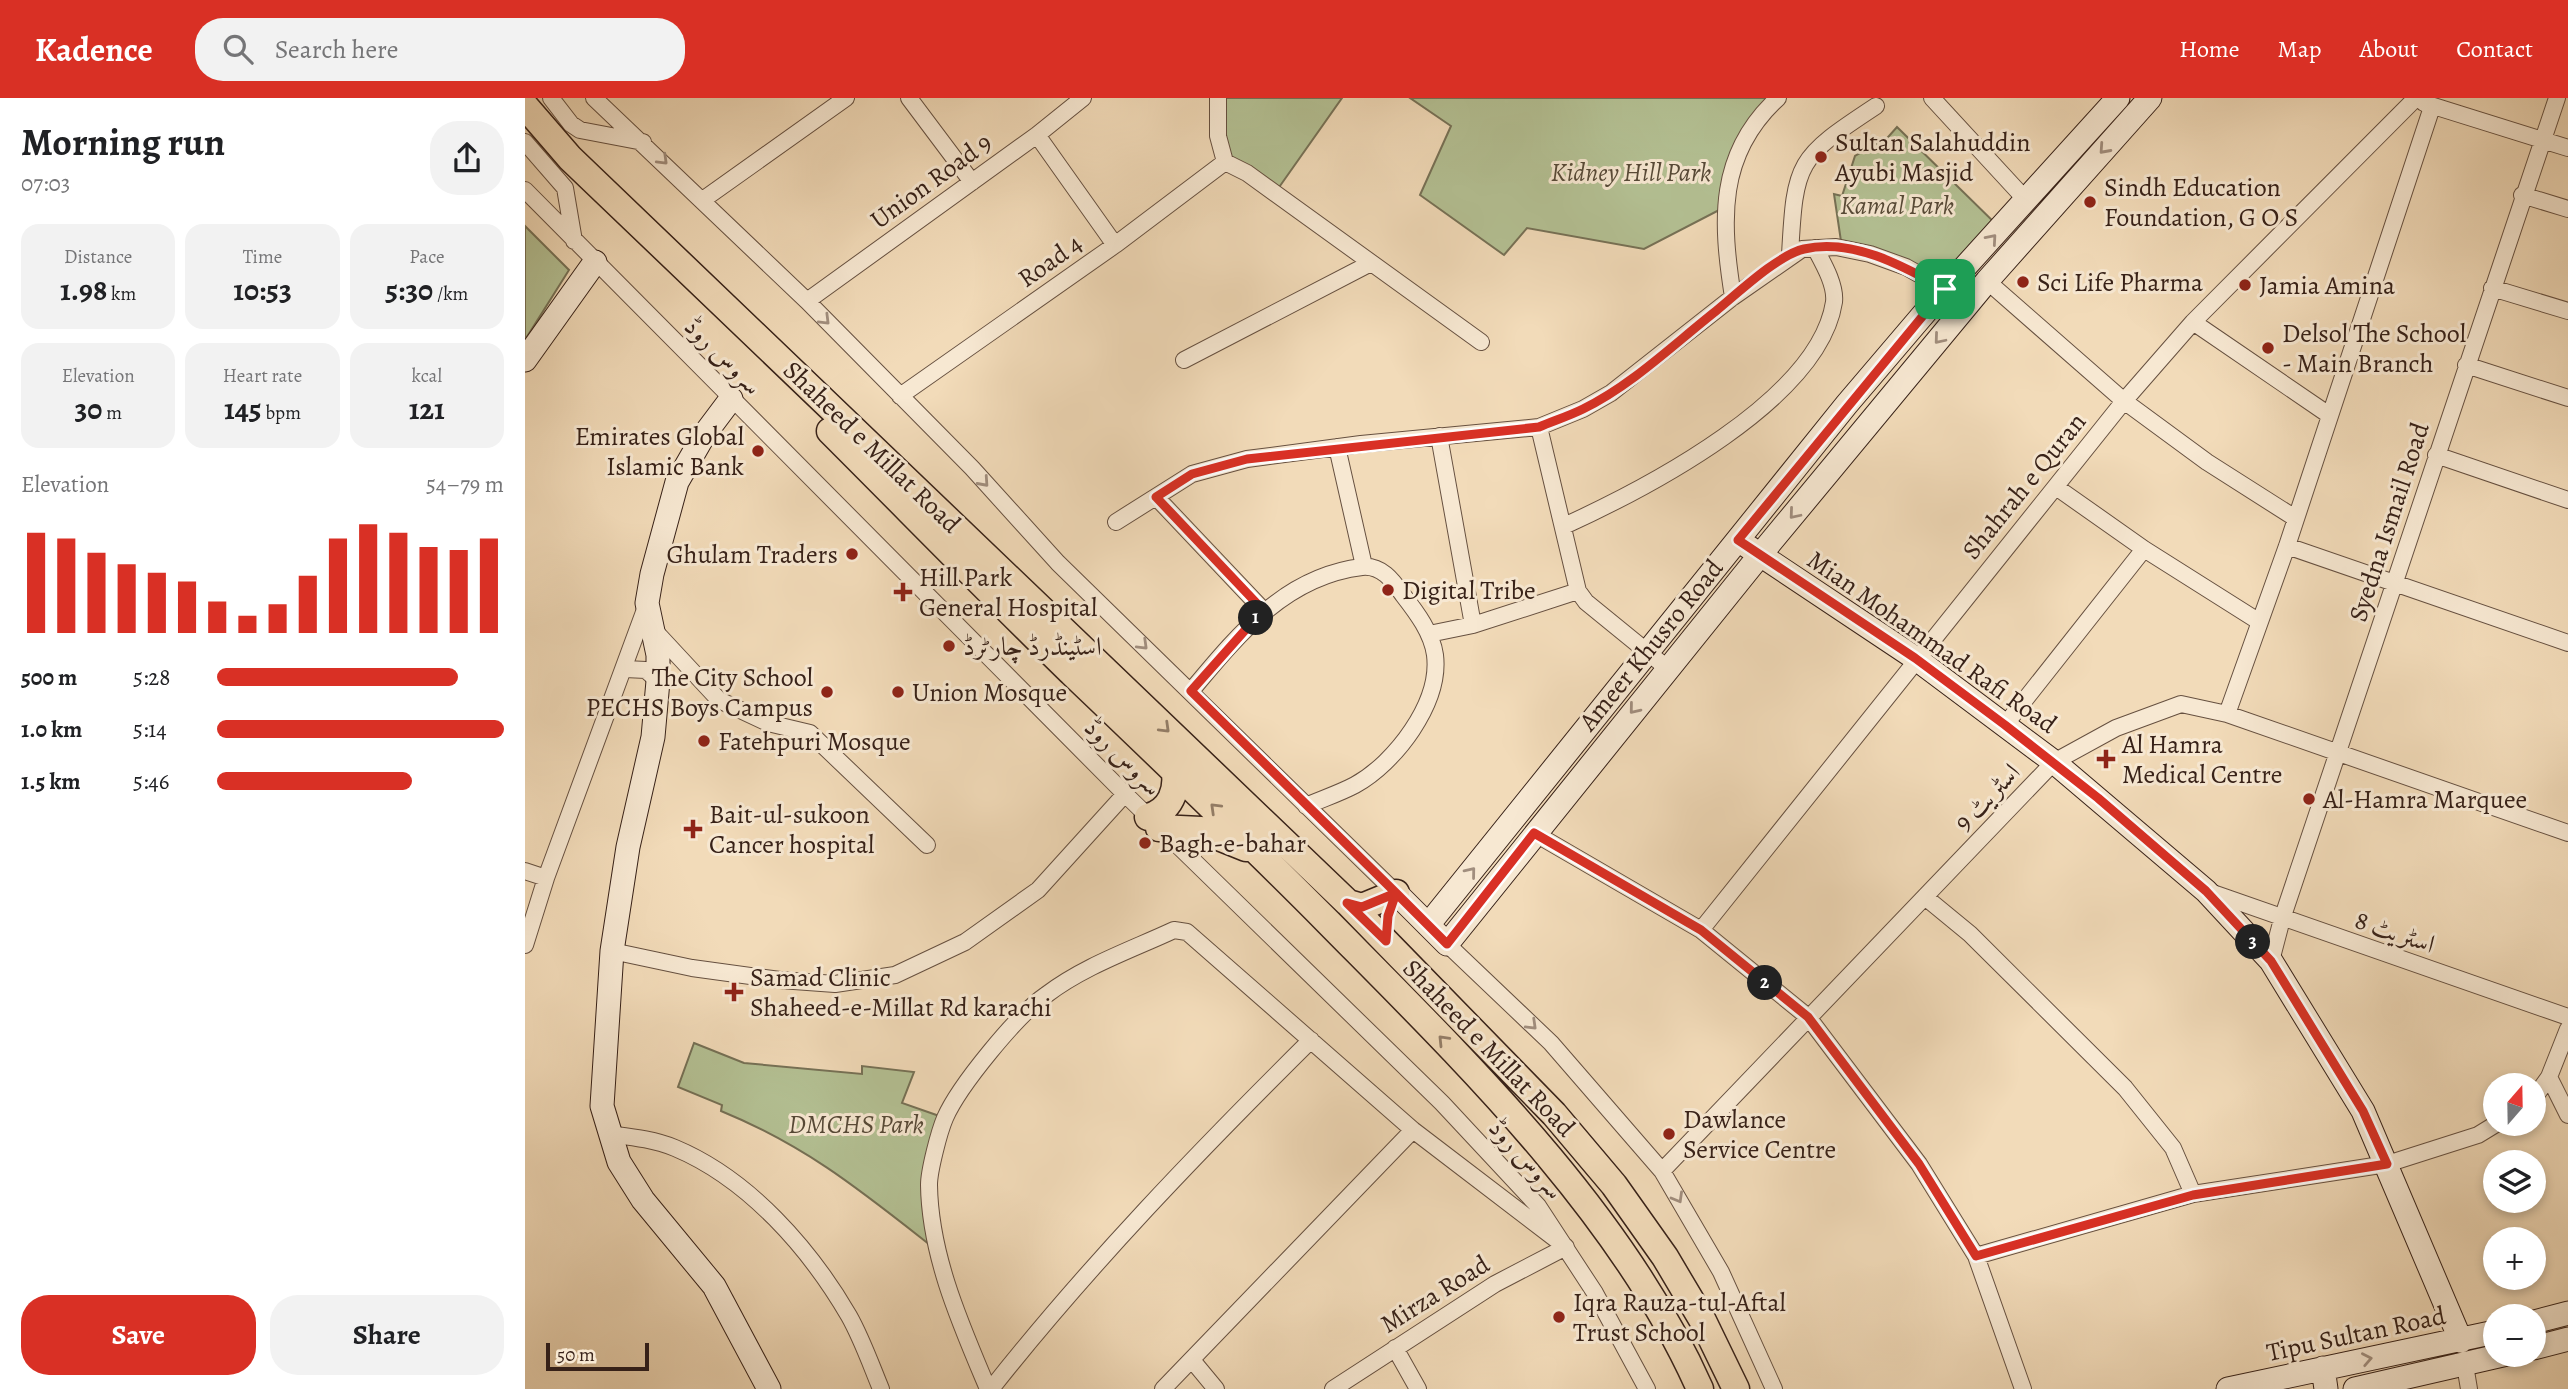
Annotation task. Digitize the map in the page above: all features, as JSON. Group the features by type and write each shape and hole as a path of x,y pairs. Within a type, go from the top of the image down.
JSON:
{"main road":[{"name":"Ameer Khusro Road","path":"1428,925 1738,540 1945,289 2118,98"},
{"name":"Ameer Khusro Road","path":"1447,944 1759,555 1987,281 2150,98"},
{"name":"Shaheed e Millat Road","path":"525,106 571,158 1386,941 1554,1114 1614,1185 1678,1278 1703,1321 1736,1389"},
{"name":"Shaheed e Millat Road","path":"525,128 1070,671 1174,768 1481,1078 1576,1193 1640,1277 1687,1358 1705,1371"},
{"path":"525,360 594,262"},
{"path":"731,399 704,435 677,482 656,550 647,603 658,655 653,737 628,847 612,951 602,1107 608,1134 619,1162 643,1200 714,1286 769,1389"},
{"name":"Mian Mohammad Rafi Road","path":"1738,540 1915,658 2054,762 2206,891 2271,961 2356,1100 2387,1164 2461,1341"},
{"path":"1174,768 1176,779 1172,797 1154,822 1201,830 1236,842 1263,857"},
{"path":"1347,903 1362,907 1396,893"},
{"path":"1396,893 1447,944"},
{"path":"1386,941 1388,916 1396,893"},
{"path":"1459,1015 1464,1032 1612,1199 1644,1241 1682,1299 1711,1389"},
{"path":"2546,1319 2568,1313"},
{"name":"Tipu Sultan Road","path":"2228,1389 2325,1378 2483,1335"},
{"path":"2546,1345 2568,1339"},
{"name":"Tipu Sultan Road","path":"2355,1389 2483,1360"},
{"path":"1705,1371 1727,1389"}],"street":[{"path":"551,98 571,124 580,130 643,142"},
{"path":"704,200 846,98"},
{"path":"909,98 972,182"},
{"name":"Union Road 9","path":"807,302 1037,135 1083,98"},
{"path":"1218,98 1218,136 1225,162 1247,173 1369,264 1482,342"},
{"path":"1733,297 1724,219 1730,179 1736,155 1748,132 1778,98"},
{"path":"1932,98 2026,200"},
{"path":"2415,98 2432,107 2568,148"},
{"name":"Shahrah e Quran","path":"1701,930 1830,771 1915,658 2124,401 2193,322 2415,98"},
{"name":"Syedna Ismail Road","path":"2271,961 2282,919 2395,586 2522,195 2557,98"},
{"path":"597,99 807,302 1058,563 1396,893"},
{"path":"1790,255 1793,203 1799,175 1809,156 1828,138 1876,106"},
{"path":"2227,715 2258,621 2287,546 2432,107"},
{"path":"1037,135 1115,245"},
{"path":"525,142 565,188 574,241"},
{"name":"Road 4","path":"900,396 1115,245 1225,162"},
{"name":"سروس روڈ","path":"525,190 1125,794 1442,1103 1538,1206 1595,1293 1647,1389"},
{"path":"2522,195 2568,209"},
{"path":"1117,522 1192,474 1247,459 1337,447 1539,427 1583,409 1611,393 1790,255 1815,248 1836,247 1870,254 1906,267 1945,289"},
{"path":"1564,526 1639,492 1710,448 1786,385 1819,346 1835,300 1828,274 1815,248"},
{"path":"1184,360 1369,264"},
{"path":"1987,281 2124,401 2207,462 2295,518"},
{"path":"2492,288 2568,311"},
{"path":"2193,322 2329,415"},
{"path":"2466,365 2567,395"},
{"path":"1539,427 1578,591 1667,668"},
{"path":"1439,436 1473,625"},
{"path":"1337,447 1364,566"},
{"path":"2436,455 2568,500"},
{"path":"2056,486 2144,549 2258,621"},
{"path":"1156,497 1263,610"},
{"path":"2287,546 2395,586 2568,643"},
{"path":"2005,725 2144,549"},
{"path":"1191,691 1263,610 1318,578 1364,566 1389,575 1429,634 1436,669 1430,696 1422,716 1395,751 1357,784 1306,806"},
{"path":"1429,634 1473,625 1578,591"},
{"path":"525,945 546,878 625,669 647,603"},
{"path":"652,628 719,700 768,723 810,733 927,845"},
{"path":"625,669 646,670 658,681"},
{"name":"اسٹریٹ 9","path":"1662,1171 2054,762 2116,728 2181,704 2227,715 2568,834"},
{"path":"612,951 692,968 780,980 835,984 895,975 965,942 1038,890 1125,794"},
{"path":"1534,833 1701,930 1808,1017 1919,1164 1976,1256 2023,1389"},
{"path":"525,871 546,878"},
{"name":"اسٹریٹ 8","path":"2206,891 2568,1017"},
{"path":"1925,897 1970,934 2125,1088 2173,1148 2193,1195"},
{"path":"1311,1040 1223,1126 1088,1274 989,1389 964,1333 940,1262 929,1184 945,1118 1010,1028 1045,995 1091,967 1174,930 1187,932 1311,1040 1413,1130 1566,1247"},
{"path":"1447,944 1551,1043 1662,1171 1721,1272 1774,1389"},
{"path":"2546,1081 2568,1029"},
{"path":"2549,1077 2568,1115"},
{"path":"1163,1389 1413,1130"},
{"path":"1976,1256 2193,1195 2387,1164 2483,1132"},
{"path":"608,1134 645,1139 676,1149 736,1186 779,1223 821,1272 850,1318 881,1389"},
{"name":"Mirza Road","path":"1333,1389 1495,1284 1566,1247"},
{"path":"1395,1348 1418,1389"},
{"path":"1192,1360 1216,1389"},
{"path":"2465,1365 2469,1389"}],"green space":[{"path":"1219,98 1342,98 1275,193 1225,162"},
{"name":"Kidney Hill Park","path":"1410,98 1775,98 1736,155 1725,207 1644,249 1527,228 1504,255 1420,195 1451,126"},
{"name":"Kamal Park","path":"1897,127 2001,229 1945,289 1842,248 1834,194 1842,196 1855,156 1879,142 1882,144"},
{"path":"525,226 569,270 525,340"},
{"name":"DMCHS Park","path":"694,1043 744,1063 862,1074 862,1066 914,1072 902,1103 945,1118 929,1184 939,1252 861,1191 809,1156 753,1125 721,1111 722,1105 678,1087"}],"place":[{"name":"Sultan Salahuddin Ayubi Masjid","path":"1821,157"},
{"name":"Sindh Education Foundation, G O S","path":"2090,202"},
{"name":"Sci Life Pharma","path":"2023,282"},
{"name":"Jamia Amina","path":"2245,285"},
{"name":"Delsol The School - Main Branch","path":"2268,348"},
{"name":"Emirates Global Islamic Bank","path":"758,451"},
{"name":"Ghulam Traders","path":"852,554"},
{"name":"Digital Tribe","path":"1388,590"},
{"name":"Hill Park General Hospital","path":"903,592"},
{"name":"اسٹینڈرڈ چارٹرڈ","path":"949,646"},
{"name":"The City School PECHS Boys Campus","path":"827,692"},
{"name":"Union Mosque","path":"898,692"},
{"name":"Fatehpuri Mosque","path":"704,741"},
{"name":"Al Hamra Medical Centre","path":"2106,759"},
{"name":"Al-Hamra Marquee","path":"2309,799"},
{"name":"Bait-ul-sukoon Cancer hospital","path":"693,829"},
{"name":"Bagh-e-bahar","path":"1145,843"},
{"name":"Samad Clinic Shaheed-e-Millat Rd karachi","path":"734,992"},
{"name":"Dawlance Service Centre","path":"1669,1134"},
{"name":"Iqra Rauza-tul-Aftal Trust School","path":"1559,1317"}],"route":[{"path":"1945,289 1847,404 1738,540 1915,658 2005,725 2098,798 2206,891 2271,961 2363,1111 2387,1164 2193,1195 1976,1256 1919,1164 1808,1017 1701,930 1534,833 1447,944 1396,893 1362,907 1347,903 1386,941 1388,916 1396,893 1191,691 1263,610 1156,497 1192,474 1247,459 1361,444 1539,427 1583,409 1611,393 1733,297 1802,249 1836,247 1870,254 1906,267 1945,289"}]}
